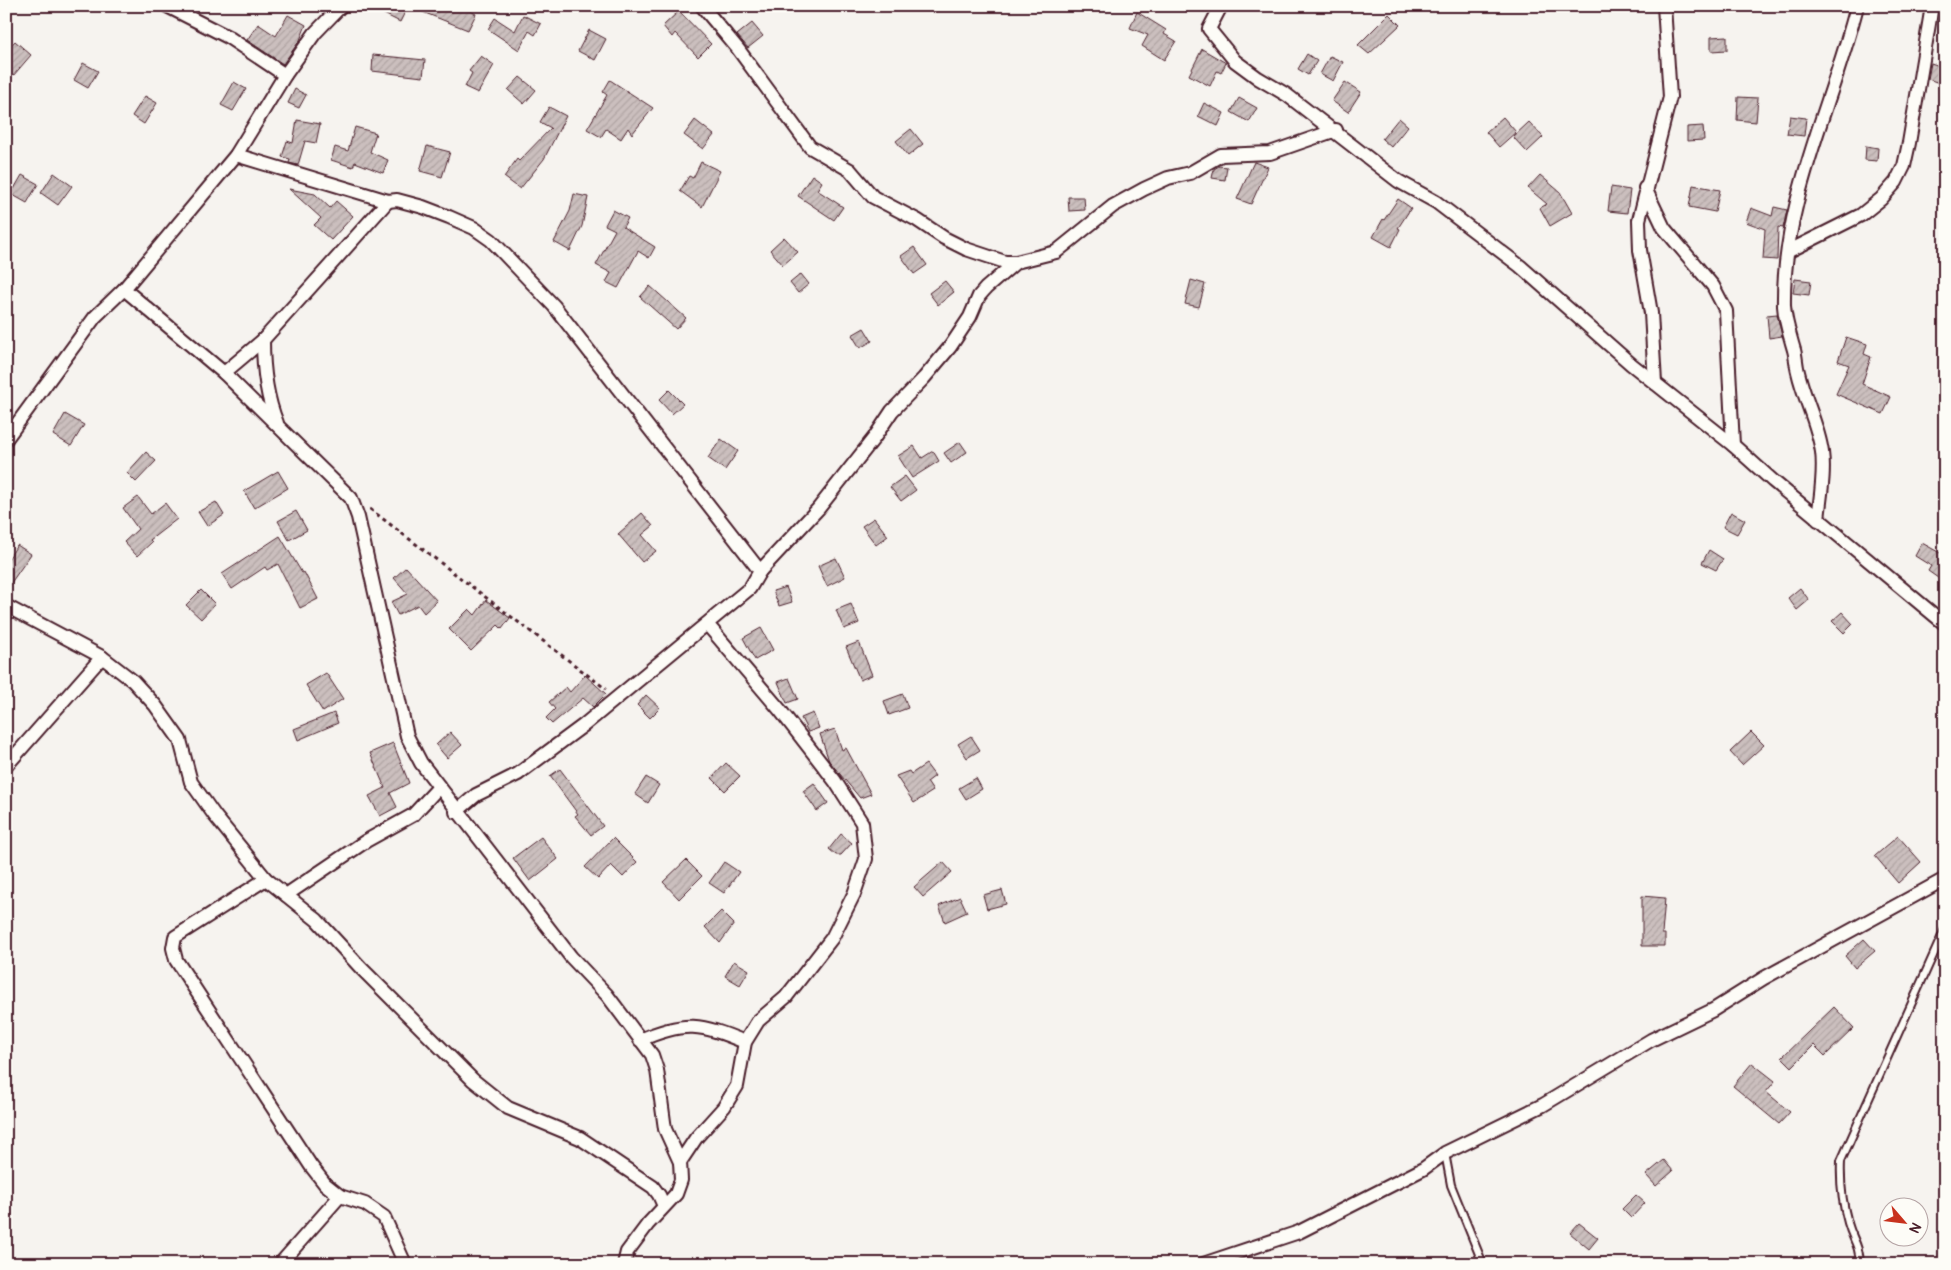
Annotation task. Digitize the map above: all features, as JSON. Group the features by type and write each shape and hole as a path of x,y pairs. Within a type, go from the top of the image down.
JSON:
{"street":[{"path":"167,6 228,37 285,75"},
{"path":"6,439 95,318 124,289 236,155 285,75 315,33 341,6"},
{"path":"702,6 738,49 810,147 850,170 873,197 917,220 944,238 1005,262 1016,262 1056,252 1113,206 1144,189 1168,178 1190,172 1221,155 1270,154 1336,130"},
{"path":"1221,6 1209,29 1235,61 1336,130 1364,155 1398,181 1436,202 1479,234 1655,383 1734,445 1818,520 1945,624"},
{"path":"1655,383 1651,313 1640,250 1639,220 1645,188 1670,97 1664,6"},
{"path":"1818,520 1822,454 1818,430 1798,373 1784,309 1784,276 1789,232 1818,128 1837,76 1857,6"},
{"path":"1788,251 1861,215 1881,199 1896,182 1904,166 1909,143 1932,6"},
{"path":"236,155 388,201 397,200 415,205 474,228 491,240 554,306 760,571"},
{"path":"1645,188 1664,228 1713,286 1726,311 1734,445"},
{"path":"224,373 263,340 388,201"},
{"path":"456,812 476,795 518,774 551,751 750,588 760,571 818,508 874,438 892,411 924,378 950,347 970,317 979,296 1016,262"},
{"path":"124,289 224,373 351,498 358,517 407,736 421,763 456,812 571,957 607,995 652,1055 657,1070 665,1129 680,1162 681,1180 676,1194 627,1252 624,1264"},
{"path":"263,340 263,365 272,409 278,427"},
{"path":"6,606 102,657 133,681 155,705 180,740 191,782 214,816 266,879 317,920 381,988 473,1080 508,1108 580,1138 652,1187 659,1195 664,1206"},
{"path":"680,1162 696,1138 724,1107 737,1086 745,1042 758,1021 786,997 832,938 854,894 866,859 862,823 835,781 780,710 707,624"},
{"path":"6,766 102,657"},
{"path":"286,894 366,841 413,815 439,787"},
{"path":"266,879 175,937 173,948 176,960 311,1166 325,1184 340,1196 366,1204 384,1217 405,1264"},
{"path":"1206,1263 1299,1232 1424,1169 1445,1153 1543,1106 1651,1040 1713,1010 1764,978 1945,879"},
{"path":"640,1040 662,1030 692,1025 716,1030 745,1042"},
{"path":"280,1264 340,1196"}],"lane":[{"path":"1860,1264 1859,1248 1848,1226 1842,1201 1841,1161 1945,929"},
{"path":"1445,1153 1451,1184 1483,1264"}],"path":[{"path":"351,498 369,509 616,697"}],"building":[{"path":"368,6 408,6 400,22"},
{"path":"462,6 476,14 468,30 410,7"},
{"path":"679,11 711,44 698,57 675,33 672,37 663,26"},
{"path":"1137,12 1166,30 1164,34 1176,41 1164,60 1142,46 1148,35 1130,28"},
{"path":"1389,14 1400,25 1369,54 1358,45"},
{"path":"288,15 306,25 300,40 283,64 247,40 258,24 276,36"},
{"path":"523,15 541,24 535,35 529,31 519,50 488,29 495,18 515,31"},
{"path":"752,23 763,36 748,48 737,35"},
{"path":"589,30 606,39 595,60 578,51"},
{"path":"1727,36 1727,50 1711,51 1711,37"},
{"path":"15,41 31,55 13,76 6,70 6,51"},
{"path":"1202,49 1226,63 1221,73 1217,71 1210,86 1189,75"},
{"path":"1307,54 1317,61 1308,75 1298,69"},
{"path":"373,55 425,60 423,77 372,71"},
{"path":"481,56 494,65 478,93 465,87 472,73 469,71"},
{"path":"1330,56 1343,62 1333,81 1320,74"},
{"path":"83,63 98,71 88,88 74,80"},
{"path":"1931,63 1945,68 1945,85 1928,79"},
{"path":"520,77 536,90 524,104 508,90"},
{"path":"610,80 653,108 632,134 628,128 621,139 606,129 601,137 587,129 607,95 603,92"},
{"path":"234,82 246,89 233,111 221,105"},
{"path":"1345,82 1361,92 1348,112 1332,101"},
{"path":"295,89 306,95 299,108 288,103"},
{"path":"145,96 157,103 144,124 132,116"},
{"path":"1738,97 1758,98 1756,122 1737,120"},
{"path":"1239,98 1257,108 1249,122 1231,112"},
{"path":"1204,103 1224,113 1218,126 1198,116"},
{"path":"549,107 566,116 544,159 520,189 504,177 517,159 519,161 551,128 540,122"},
{"path":"1790,116 1806,118 1804,136 1787,134"},
{"path":"1503,117 1516,132 1499,147 1486,132"},
{"path":"1399,118 1408,126 1391,147 1382,139"},
{"path":"297,120 320,124 316,143 305,141 298,165 289,163 290,159 282,157 287,141 293,143"},
{"path":"695,120 714,135 703,149 684,135"},
{"path":"1529,122 1543,137 1527,152 1513,137"},
{"path":"1703,126 1704,140 1687,141 1687,127"},
{"path":"355,127 376,133 370,152 388,160 383,173 355,162 353,167 331,160 335,147 348,151"},
{"path":"911,129 923,144 908,156 896,141"},
{"path":"427,146 450,152 442,177 420,171"},
{"path":"1866,146 1878,148 1877,161 1865,160"},
{"path":"701,162 720,171 702,207 680,191 689,176 693,178"},
{"path":"1254,162 1268,167 1251,204 1237,199"},
{"path":"1219,166 1227,167 1225,180 1212,178 1214,169"},
{"path":"54,173 72,186 58,205 41,193"},
{"path":"22,175 38,184 27,203 11,194"},
{"path":"812,175 822,182 817,190 843,207 834,220 798,196"},
{"path":"1540,175 1560,192 1572,213 1550,226 1540,208 1547,204 1528,188"},
{"path":"1693,185 1720,190 1715,212 1689,207"},
{"path":"1611,187 1630,190 1627,213 1608,211"},
{"path":"289,189 315,194 330,208 336,201 353,216 331,240 314,225 321,218"},
{"path":"574,194 588,197 582,226 570,251 554,242 570,211"},
{"path":"1068,197 1084,197 1085,210 1069,211"},
{"path":"1398,199 1411,208 1398,228 1400,229 1391,247 1373,237 1383,219"},
{"path":"1774,207 1787,210 1783,228 1778,227 1777,260 1763,259 1765,229 1746,222 1751,208 1772,216"},
{"path":"613,210 628,218 623,227 655,247 649,258 638,251 618,288 606,282 611,273 596,265 615,230 605,225"},
{"path":"784,237 798,252 783,265 770,250"},
{"path":"914,247 927,265 914,274 901,256"},
{"path":"801,274 809,284 798,293 790,283"},
{"path":"1795,279 1811,281 1809,295 1793,293"},
{"path":"1191,280 1205,284 1199,307 1185,304"},
{"path":"945,281 954,292 938,305 929,293"},
{"path":"650,286 686,318 676,329 640,297"},
{"path":"1777,314 1782,336 1769,338 1767,315"},
{"path":"864,328 872,341 860,348 852,335"},
{"path":"1846,337 1867,344 1864,354 1871,357 1862,384 1891,397 1883,414 1836,394 1849,365 1838,361"},
{"path":"669,390 683,404 672,414 659,400"},
{"path":"65,414 84,425 71,446 53,435"},
{"path":"721,439 738,451 725,470 708,458"},
{"path":"960,442 967,452 951,463 944,453"},
{"path":"914,446 922,458 933,451 939,461 912,478 898,456"},
{"path":"146,452 156,461 136,482 127,473"},
{"path":"278,471 288,488 254,508 244,491"},
{"path":"905,476 916,490 901,501 890,487"},
{"path":"138,497 151,514 165,503 177,519 150,540 152,542 137,556 124,542 138,529 123,508"},
{"path":"216,502 224,515 207,526 198,512"},
{"path":"296,511 307,530 289,540 278,521"},
{"path":"1731,512 1745,520 1737,534 1723,527"},
{"path":"642,513 653,526 642,535 656,551 642,562 618,534"},
{"path":"874,518 888,536 876,545 862,526"},
{"path":"280,536 302,573 304,572 318,599 300,608 278,564 267,570 265,567 232,589 222,574"},
{"path":"1922,543 1940,553 1945,547 1945,583 1928,571 1931,566 1915,556"},
{"path":"17,545 31,554 6,590 6,563"},
{"path":"1709,550 1723,559 1716,570 1702,563"},
{"path":"836,558 845,577 827,586 818,566"},
{"path":"406,567 437,601 424,613 418,605 398,615 391,602 408,594 394,578"},
{"path":"786,587 792,602 779,606 773,591"},
{"path":"1800,588 1809,600 1797,610 1788,598"},
{"path":"201,590 215,604 201,619 186,605"},
{"path":"486,600 510,618 502,629 498,625 471,651 449,629 469,609 475,615"},
{"path":"851,604 859,623 844,629 836,610"},
{"path":"1842,612 1853,624 1844,633 1832,621"},
{"path":"761,628 773,650 755,660 743,638"},
{"path":"859,642 872,675 860,680 846,647"},
{"path":"326,673 343,699 323,712 306,685"},
{"path":"585,675 606,694 593,707 583,698 552,724 546,718 555,709 549,702 566,687 570,692"},
{"path":"789,678 798,699 787,703 778,682"},
{"path":"903,694 908,708 889,715 884,701"},
{"path":"646,695 660,708 650,718 637,705"},
{"path":"334,713 338,723 298,740 294,729"},
{"path":"813,713 819,728 808,732 801,718"},
{"path":"835,729 842,750 846,748 871,794 860,798 829,761 820,734"},
{"path":"450,732 462,745 447,758 436,745"},
{"path":"1751,732 1764,745 1742,765 1730,752"},
{"path":"971,736 980,750 967,758 958,744"},
{"path":"393,743 409,783 390,793 397,807 380,816 369,796 385,788 370,753"},
{"path":"726,763 740,776 725,791 712,778"},
{"path":"926,764 935,776 927,782 933,791 914,803 896,776 909,771 911,774"},
{"path":"560,769 603,826 591,835 575,816 578,814 550,776"},
{"path":"646,777 659,785 648,803 635,794"},
{"path":"976,778 982,789 966,799 959,788"},
{"path":"814,783 828,803 817,811 803,791"},
{"path":"841,834 852,843 841,855 836,855 829,849"},
{"path":"1898,836 1921,862 1898,883 1875,856"},
{"path":"541,837 558,859 530,881 513,858"},
{"path":"613,838 637,862 623,877 611,865 598,879 585,867"},
{"path":"686,860 702,876 679,899 663,882"},
{"path":"724,862 739,872 724,893 709,883"},
{"path":"943,862 952,872 923,897 914,887"},
{"path":"1002,890 1006,904 987,909 983,895"},
{"path":"1642,896 1665,898 1662,934 1665,934 1665,946 1642,946"},
{"path":"960,897 967,912 945,922 939,906"},
{"path":"721,911 734,924 720,943 705,927"},
{"path":"1864,939 1875,951 1855,968 1845,956"},
{"path":"734,961 749,970 740,985 725,976"},
{"path":"1834,1007 1854,1028 1825,1056 1814,1045 1792,1067 1782,1057"},
{"path":"1752,1063 1775,1081 1766,1092 1790,1112 1779,1124 1733,1086"},
{"path":"1664,1160 1673,1171 1656,1186 1646,1175"},
{"path":"1636,1195 1645,1203 1631,1218 1622,1209"},
{"path":"1579,1223 1598,1238 1589,1249 1570,1233"}]}
